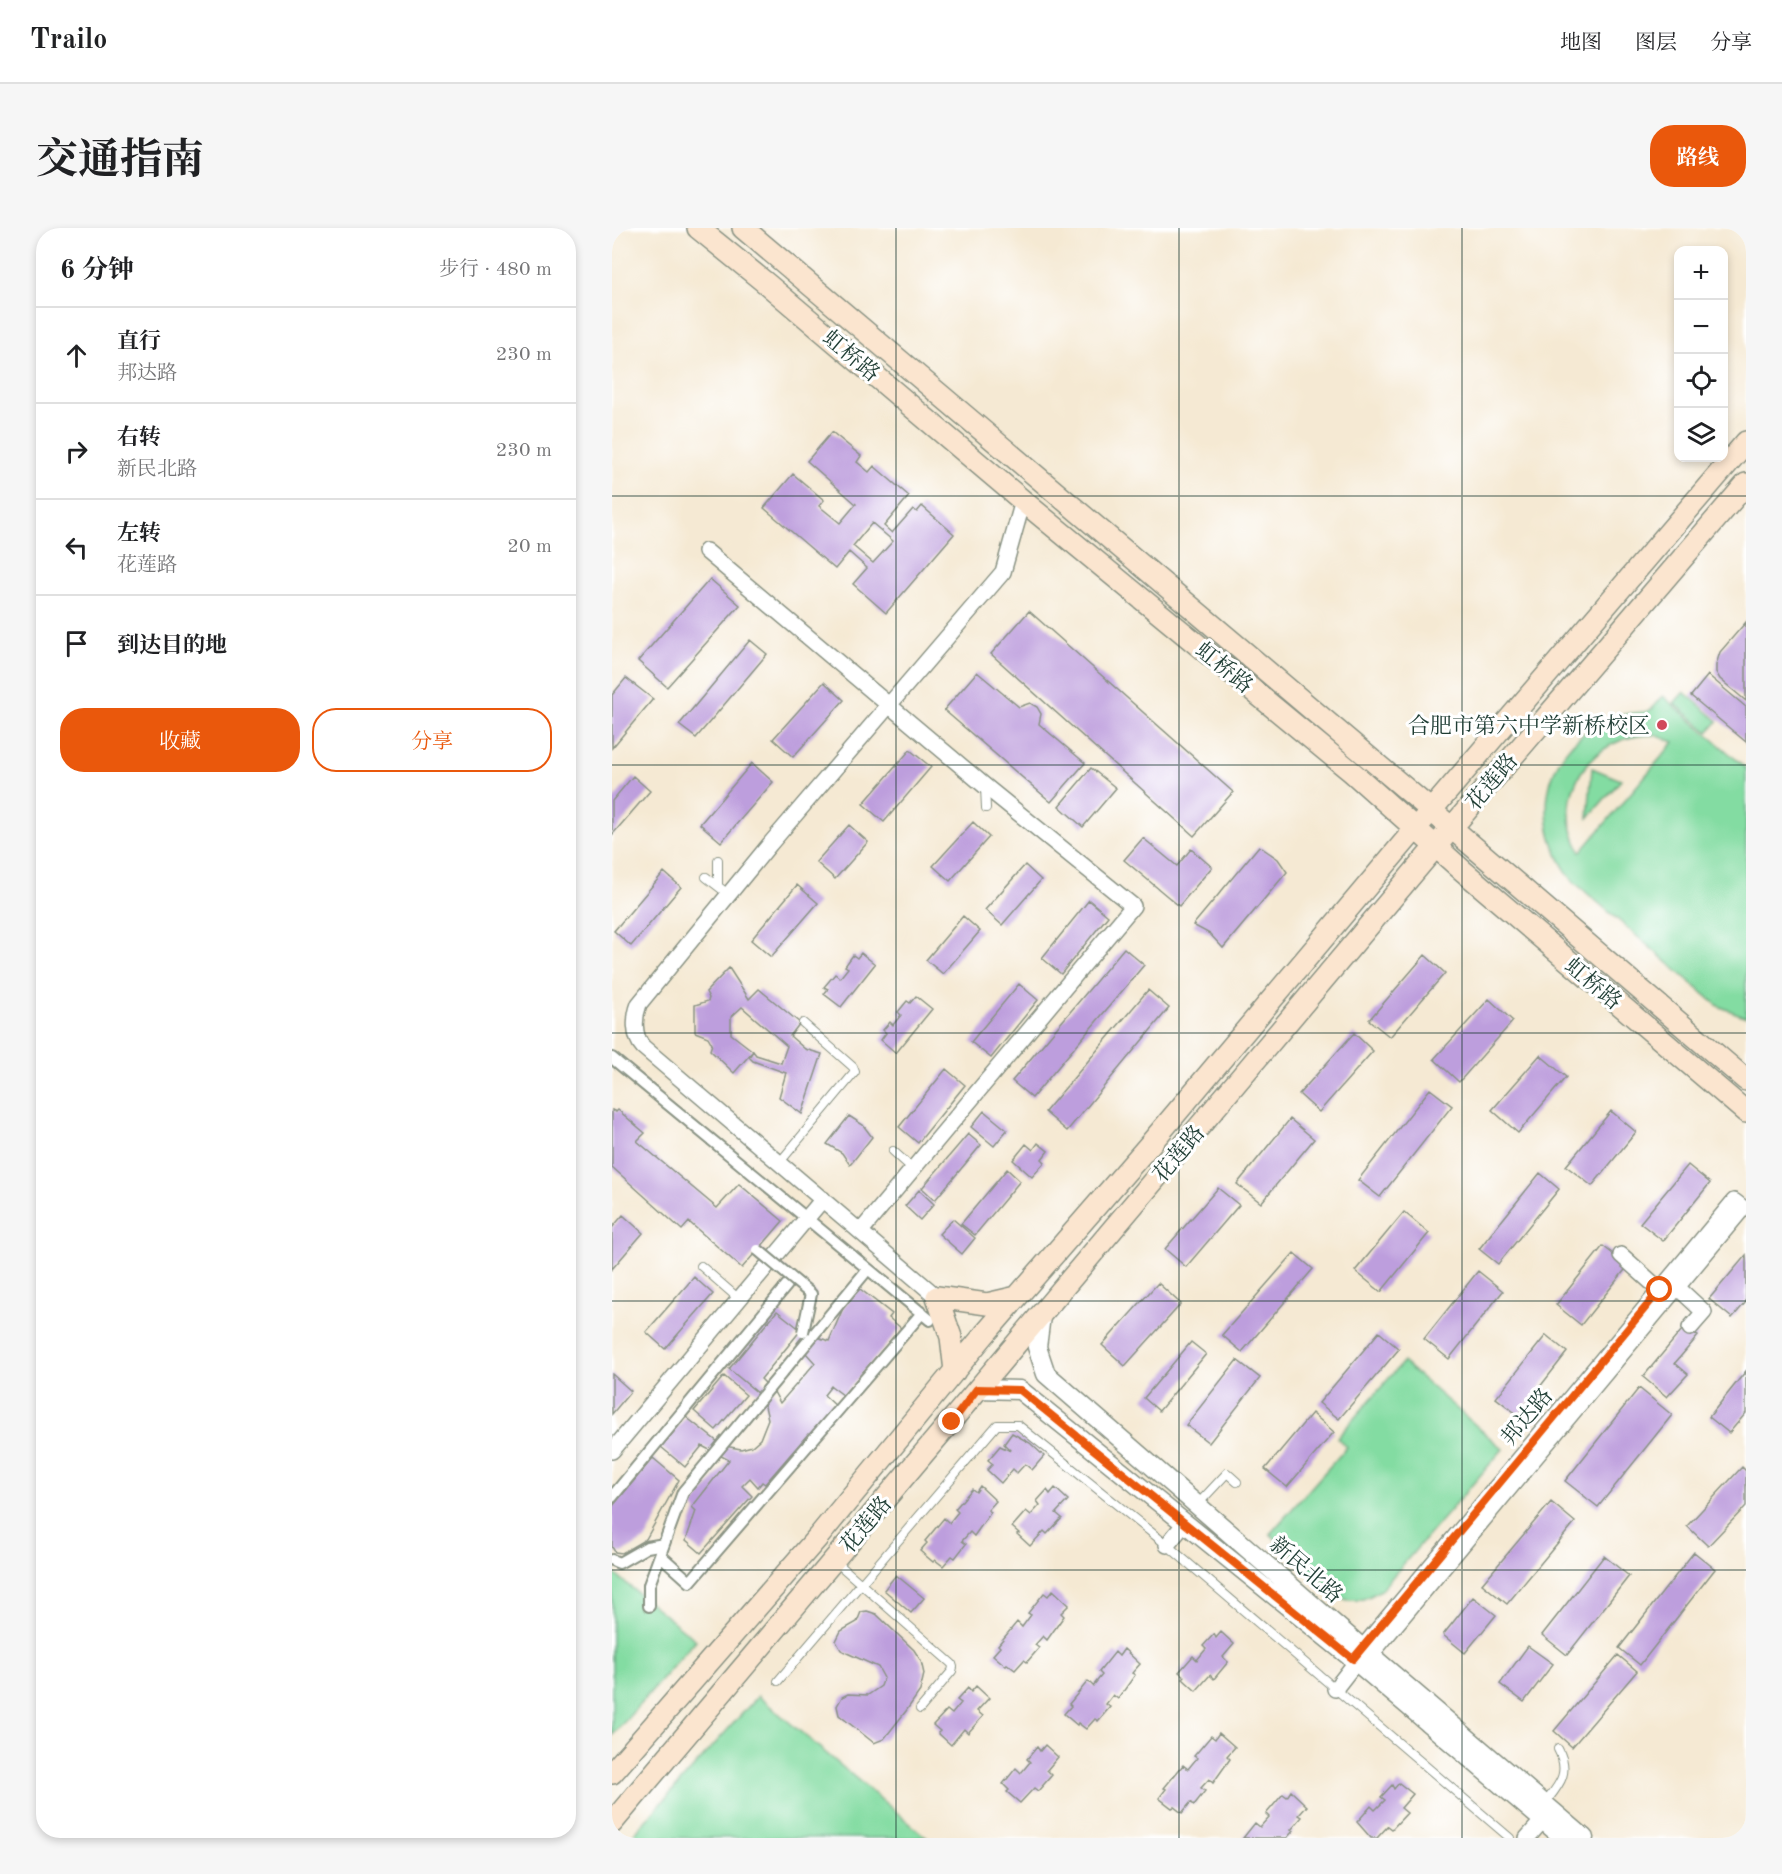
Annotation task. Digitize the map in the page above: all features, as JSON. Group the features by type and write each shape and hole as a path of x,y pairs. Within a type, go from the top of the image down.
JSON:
{"main road":[{"name":"虹桥路","path":"698,228 1023,501 1352,772 1436,847 1746,1112"},
{"name":"虹桥路","path":"743,228 1746,1080"},
{"path":"767,284 783,262"},
{"name":"花莲路","path":"612,1773 818,1537 1017,1297 1151,1143 1416,828 1746,442"},
{"name":"花莲路","path":"618,1816 1450,829 1746,484"},
{"path":"1492,740 1512,757"},
{"path":"1352,772 1367,756"},
{"path":"1500,902 1516,884"},
{"path":"1359,896 1379,913"},
{"path":"955,1371 951,1336 937,1298 987,1304 1017,1297"}],"street":[{"path":"937,1298 824,1199 643,1047 636,1033 636,1015 639,1004 723,890 1003,572 1023,501"},
{"path":"706,551 985,786 1133,906 861,1231"},
{"path":"612,1058 926,1317 690,1582 662,1550 647,1547 619,1563 612,1560"},
{"path":"612,1451 824,1199"},
{"name":"邦达路","path":"1738,1204 1677,1287 1360,1658 1660,1290 1738,1204"},
{"path":"758,1250 811,1294 803,1332"},
{"path":"1621,1255 1660,1290"},
{"path":"649,1606 649,1585 683,1492 868,1269"},
{"path":"612,1497 786,1286"},
{"path":"1677,1287 1704,1312 1690,1328"},
{"name":"新民北路","path":"1041,1316 1037,1347 1046,1374 1197,1506 1360,1658"},
{"name":"新民北路","path":"977,1389 1020,1390 1185,1523 1360,1658 1544,1812 1584,1838"},
{"path":"1167,1545 1185,1523"},
{"path":"1335,1689 1360,1658"},
{"path":"1527,1838 1544,1812"},
{"name":"新民北路","path":"1544,1812 1564,1838"}],"lane":[{"path":"985,786 986,808"},
{"path":"718,860 723,890"},
{"path":"706,877 723,890"},
{"path":"780,1162 855,1072 854,1067 803,1023"},
{"path":"893,1152 913,1169"},
{"path":"701,1266 739,1299"},
{"path":"778,1681 997,1425 1018,1425 1167,1545 1510,1838"},
{"path":"1197,1506 1227,1473 1237,1482"},
{"path":"834,1560 953,1667 920,1709"},
{"path":"1544,1812 1562,1782 1563,1759 1558,1749"}],"green space":[{"path":"1684,692 1718,721 1708,732 1674,703"},
{"path":"1663,696 1746,768 1746,1017 1718,1006 1573,881 1560,860 1551,838 1547,816 1548,794 1554,772 1565,753 1581,736 1602,722 1620,715 1648,711","holes":["1655,735 1674,742 1581,852 1572,830 1570,809 1573,789 1582,771 1595,756 1612,744 1632,737"]},
{"path":"1592,768 1621,780 1588,818"},
{"path":"1403,1362 1503,1449 1381,1590 1363,1599 1343,1599 1270,1534 1347,1447 1337,1438"},
{"path":"612,1572 696,1640 612,1736"},
{"path":"758,1696 927,1838 630,1838"}],"building":[{"path":"832,432 861,456 857,462 869,472 874,466 909,496 884,526 892,533 913,509 917,512 922,506 954,534 886,613 853,584 867,568 849,552 835,569 764,508 793,474 824,500 819,506 840,523 856,504 807,461","holes":["872,523 893,541 873,563 853,546"]},
{"path":"710,579 740,605 667,687 638,661"},
{"path":"1029,611 1233,792 1194,836 991,654"},
{"path":"1746,622 1746,701 1720,679 1716,672 1716,665 1720,652"},
{"path":"750,640 767,654 696,738 679,725"},
{"path":"977,672 1019,707 1030,703 1037,707 1041,714 1039,724 1085,763 1051,802 944,710"},
{"path":"1708,675 1746,707 1746,742 1691,696"},
{"path":"626,678 653,699 612,748 612,695"},
{"path":"824,682 844,700 793,757 773,739"},
{"path":"910,750 931,767 884,822 863,804"},
{"path":"752,763 773,782 721,842 700,824"},
{"path":"1091,768 1116,788 1083,827 1059,806"},
{"path":"633,776 650,791 612,835 612,801"},
{"path":"973,822 989,837 950,881 933,866"},
{"path":"849,825 868,842 835,879 816,862"},
{"path":"1143,838 1177,866 1191,849 1212,867 1179,906 1124,860"},
{"path":"1259,846 1278,859 1287,872 1223,948 1210,934 1193,925"},
{"path":"1025,865 1041,880 1002,925 985,910"},
{"path":"664,872 681,887 631,946 614,931"},
{"path":"797,885 818,903 771,957 751,940"},
{"path":"1089,900 1108,916 1061,974 1042,958"},
{"path":"963,916 980,931 943,974 926,960"},
{"path":"1124,948 1144,965 1032,1098 1012,1081"},
{"path":"861,953 875,964 841,1007 824,994 828,989 824,987 835,974 840,978 848,968 845,966 853,955 857,958"},
{"path":"1425,955 1445,973 1390,1037 1369,1020"},
{"path":"729,968 749,999 759,989 800,1023 790,1036 805,1049 822,1054 802,1114 779,1097 786,1073 753,1061 749,1057 753,1051 734,1073 710,1050 712,1044 708,1037 695,1032 695,1005 708,1001 706,992","holes":["742,1007 787,1046 781,1063 756,1055 731,1034 731,1017"]},
{"path":"1019,984 1038,1000 991,1058 971,1042"},
{"path":"1148,990 1169,1008 1067,1131 1045,1112"},
{"path":"916,996 932,1009 896,1053 881,1040 886,1033 883,1030 890,1022 893,1025 901,1015 898,1012 907,1001 910,1003"},
{"path":"1489,999 1513,1021 1459,1082 1434,1059"},
{"path":"1354,1033 1373,1051 1319,1112 1299,1094"},
{"path":"1540,1055 1566,1077 1518,1133 1492,1110"},
{"path":"946,1069 965,1085 918,1143 899,1127"},
{"path":"1430,1089 1452,1106 1380,1197 1358,1180"},
{"path":"612,1110 616,1112 618,1110 645,1133 637,1141 717,1208 739,1184 783,1221 760,1248 816,1294 805,1333 808,1297 754,1254 742,1268 689,1222 682,1230 612,1167"},
{"path":"984,1111 1007,1130 994,1146 971,1127"},
{"path":"1611,1111 1636,1132 1592,1186 1566,1166"},
{"path":"849,1116 863,1125 872,1137 850,1165 842,1153 827,1144"},
{"path":"1290,1119 1314,1139 1261,1203 1237,1184"},
{"path":"968,1134 981,1145 935,1200 922,1188"},
{"path":"1038,1143 1048,1151 1042,1159 1045,1162 1032,1177 1013,1160 1026,1144 1033,1150"},
{"path":"1688,1165 1710,1183 1663,1241 1640,1223"},
{"path":"1007,1169 1020,1181 975,1235 961,1224"},
{"path":"1540,1173 1559,1189 1498,1264 1479,1249"},
{"path":"1218,1188 1239,1205 1186,1267 1165,1249"},
{"path":"919,1190 934,1204 920,1220 905,1206"},
{"path":"1404,1212 1429,1233 1381,1292 1355,1271"},
{"path":"623,1215 643,1233 612,1269 612,1228"},
{"path":"953,1219 975,1238 962,1254 939,1234"},
{"path":"1603,1246 1628,1266 1581,1325 1556,1305"},
{"path":"1294,1253 1313,1269 1242,1352 1222,1335"},
{"path":"1746,1255 1746,1302 1732,1318 1709,1299"},
{"path":"1478,1271 1503,1291 1449,1359 1424,1339"},
{"path":"694,1277 713,1294 665,1349 646,1332"},
{"path":"1158,1283 1181,1304 1125,1366 1102,1345"},
{"path":"860,1289 892,1314 889,1318 901,1328 843,1395 831,1386 824,1395 837,1407 812,1437 808,1434 765,1484 762,1482 758,1487 750,1478 742,1486 752,1496 701,1553 686,1540 696,1511 692,1507 729,1460 702,1446 685,1467 661,1447 686,1417 718,1442 741,1449 752,1446 760,1439 768,1419 764,1402 759,1394 729,1369 777,1311 801,1330 761,1379 774,1392 780,1403 815,1363 797,1343 805,1333 829,1341 844,1306"},
{"path":"1686,1325 1698,1336 1675,1363 1688,1374 1667,1397 1643,1377"},
{"path":"1379,1332 1399,1349 1339,1419 1319,1403"},
{"path":"1546,1335 1567,1352 1518,1415 1496,1398"},
{"path":"1191,1342 1206,1354 1159,1411 1144,1398"},
{"path":"1237,1360 1260,1378 1209,1443 1186,1425"},
{"path":"1746,1371 1746,1413 1729,1433 1709,1417"},
{"path":"612,1374 631,1391 612,1414"},
{"path":"724,1376 746,1395 716,1430 694,1411"},
{"path":"1639,1388 1672,1415 1598,1507 1565,1481"},
{"path":"1312,1413 1334,1432 1287,1487 1265,1469"},
{"path":"1012,1433 1030,1443 1044,1456 1032,1470 1025,1464 1017,1473 1013,1469 1001,1483 987,1470 993,1464 988,1460 1000,1446 1011,1451 1004,1444"},
{"path":"653,1458 679,1480 646,1539 622,1553 615,1552 612,1547 612,1507"},
{"path":"1742,1467 1746,1471 1746,1506 1708,1546 1687,1526"},
{"path":"980,1486 996,1501 988,1510 991,1512 974,1536 970,1532 962,1541 966,1544 955,1558 952,1556 943,1566 935,1560 933,1562 920,1551 927,1543 925,1541 944,1518 949,1523 958,1512 955,1509 972,1489 976,1492"},
{"path":"1055,1488 1068,1500 1056,1513 1062,1518 1047,1534 1044,1531 1030,1546 1012,1527 1026,1511 1031,1515 1040,1505 1037,1501 1047,1490 1050,1494"},
{"path":"1551,1502 1575,1522 1507,1604 1482,1584"},
{"path":"1694,1552 1715,1569 1640,1665 1619,1648"},
{"path":"1604,1556 1629,1576 1567,1655 1542,1635"},
{"path":"896,1575 924,1598 911,1613 884,1590"},
{"path":"1053,1590 1069,1605 1061,1613 1064,1616 1047,1640 1043,1636 1035,1645 1039,1648 1027,1662 1024,1660 1015,1670 1007,1664 1006,1666 993,1655 1000,1647 998,1645 1017,1622 1022,1627 1031,1615 1028,1613 1044,1593 1048,1596"},
{"path":"1473,1597 1496,1615 1465,1653 1443,1635"},
{"path":"861,1612 876,1614 914,1650 921,1661 924,1674 920,1691 906,1711 884,1739 874,1743 839,1715 837,1706 842,1697 848,1694 868,1695 881,1686 884,1678 878,1667 841,1650 836,1641 841,1631 857,1622"},
{"path":"1221,1632 1234,1644 1223,1657 1228,1662 1214,1679 1210,1675 1196,1691 1179,1672 1193,1656 1197,1660 1206,1649 1203,1646 1214,1634 1216,1638"},
{"path":"1528,1646 1553,1664 1524,1702 1500,1684"},
{"path":"1124,1649 1140,1664 1132,1673 1135,1675 1118,1699 1113,1695 1106,1704 1110,1707 1098,1721 1095,1719 1086,1729 1078,1723 1077,1725 1064,1714 1071,1706 1069,1704 1088,1681 1093,1686 1102,1675 1099,1672 1115,1652 1119,1656"},
{"path":"1618,1655 1637,1671 1572,1747 1554,1731"},
{"path":"976,1686 989,1698 977,1711 983,1716 968,1733 964,1729 951,1745 933,1725 947,1710 952,1714 961,1703 957,1700 968,1688 971,1692"},
{"path":"1219,1733 1235,1747 1227,1756 1230,1759 1213,1783 1209,1779 1201,1788 1205,1791 1194,1805 1191,1802 1182,1813 1172,1808 1159,1798 1166,1789 1164,1788 1183,1765 1188,1769 1197,1758 1194,1756 1211,1736 1215,1739"},
{"path":"1045,1745 1058,1757 1047,1770 1052,1775 1038,1791 1034,1788 1020,1803 1007,1792 1009,1790 1003,1784 1016,1768 1021,1773 1030,1762 1027,1759 1037,1747 1040,1751"},
{"path":"1399,1783 1413,1794 1401,1808 1407,1813 1392,1829 1388,1826 1377,1838 1371,1838 1357,1822 1371,1806 1375,1810 1385,1800 1381,1797 1392,1785 1394,1789"},
{"path":"1291,1791 1307,1806 1299,1815 1302,1817 1287,1838 1243,1838 1255,1823 1260,1827 1269,1817 1266,1814 1283,1794 1287,1797"}],"place":[{"name":"合肥市第六中学新桥校区","path":"1662,725"}],"route":[{"path":"952,1422 977,1389 1020,1390 1353,1659 1660,1290"}]}
